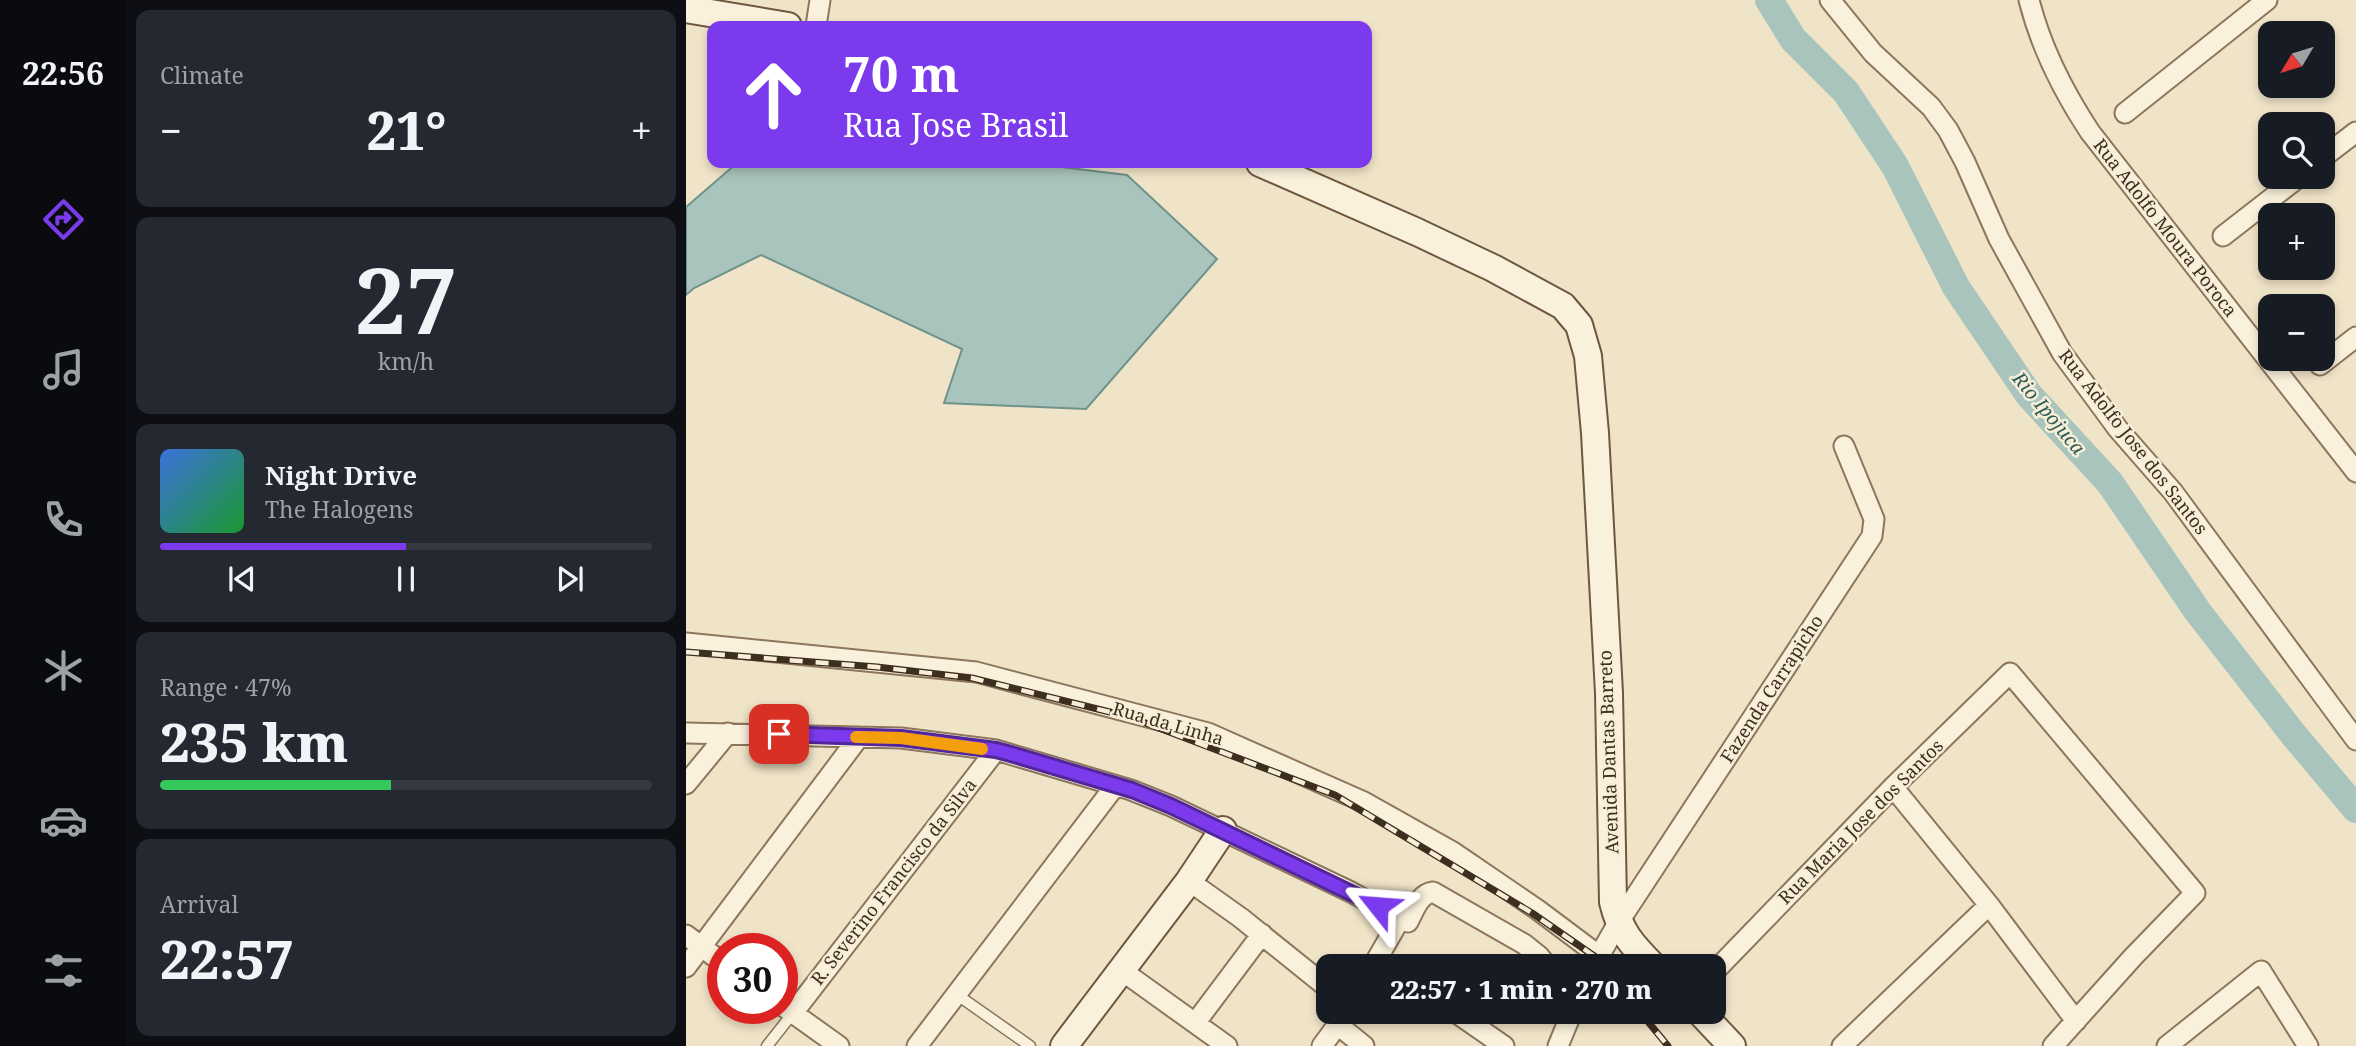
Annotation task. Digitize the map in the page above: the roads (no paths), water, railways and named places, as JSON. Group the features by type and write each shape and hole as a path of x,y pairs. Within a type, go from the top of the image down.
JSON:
{"main road":[{"path":"686,9 758,21"},
{"name":"Avenida Dantas Barreto","path":"1271,168 1482,263 1548,297 1571,314 1584,337 1595,433 1609,693 1613,902 1618,923 1642,954"},
{"path":"1064,1046 1189,881 1223,830"},
{"path":"1711,1024 1732,1046"}],"street":[{"path":"817,21 820,0"},
{"name":"Rua Adolfo Jose dos Santos","path":"1830,0 1873,53 1931,107 1942,122 1965,162 2004,249 2062,353 2118,429 2188,512 2356,740"},
{"name":"Rua Adolfo Moura Poroca","path":"2029,0 2046,54 2065,94 2090,132 2356,472"},
{"path":"2125,113 2267,0"},
{"path":"2335,148 2356,132"},
{"path":"2223,236 2284,189"},
{"path":"2335,353 2356,337"},
{"name":"Fazenda Carrapicho","path":"1600,954 1872,536 1874,519 1844,446"},
{"name":"Rua da Linha","path":"686,643 976,672 1208,733 1364,802 1442,846 1538,910 1588,954"},
{"name":"Rua Maria Jose dos Santos","path":"1726,960 1893,788 2010,673 2195,893 2076,1021"},
{"path":"686,733 901,738 996,750 1171,806 1408,922 1422,897 1433,892 1524,944 1536,954"},
{"path":"686,784 728,733"},
{"path":"686,967 693,941 859,737"},
{"name":"R. Severino Francisco da Silva","path":"798,997 996,750"},
{"path":"917,1046 1115,786"},
{"path":"1893,788 1989,905 2076,1021 2053,1046"},
{"path":"1189,881 1262,934 1316,978"},
{"path":"1842,1046 1989,905"},
{"path":"1385,954 1400,919"},
{"path":"1196,1022 1262,934"},
{"path":"1121,970 1227,1046"},
{"path":"2167,1046 2261,971 2308,1046"},
{"path":"798,1016 839,1046"},
{"path":"1322,1046 1338,1024"},
{"path":"1347,1024 1364,1046"},
{"path":"1472,1024 1504,1046"},
{"path":"1558,1046 1567,1024"}],"lane":[{"path":"956,994 1031,1046"},
{"path":"767,1046 779,1024"}],"water":[{"path":"731,168 1069,168 1127,175 1217,259 1086,409 944,403 962,349 761,255 694,288 686,295 686,207"}],"waterway":[{"name":"Rio Ipojuca","path":"1769,0 1793,39 1846,92 1895,166 1956,287 2029,395 2110,483 2198,612 2293,734 2356,809"}],"railway":[{"path":"686,652 877,667 972,678 1130,717 1335,795 1532,913 1591,954"},
{"path":"1650,1024 1668,1046"}]}
